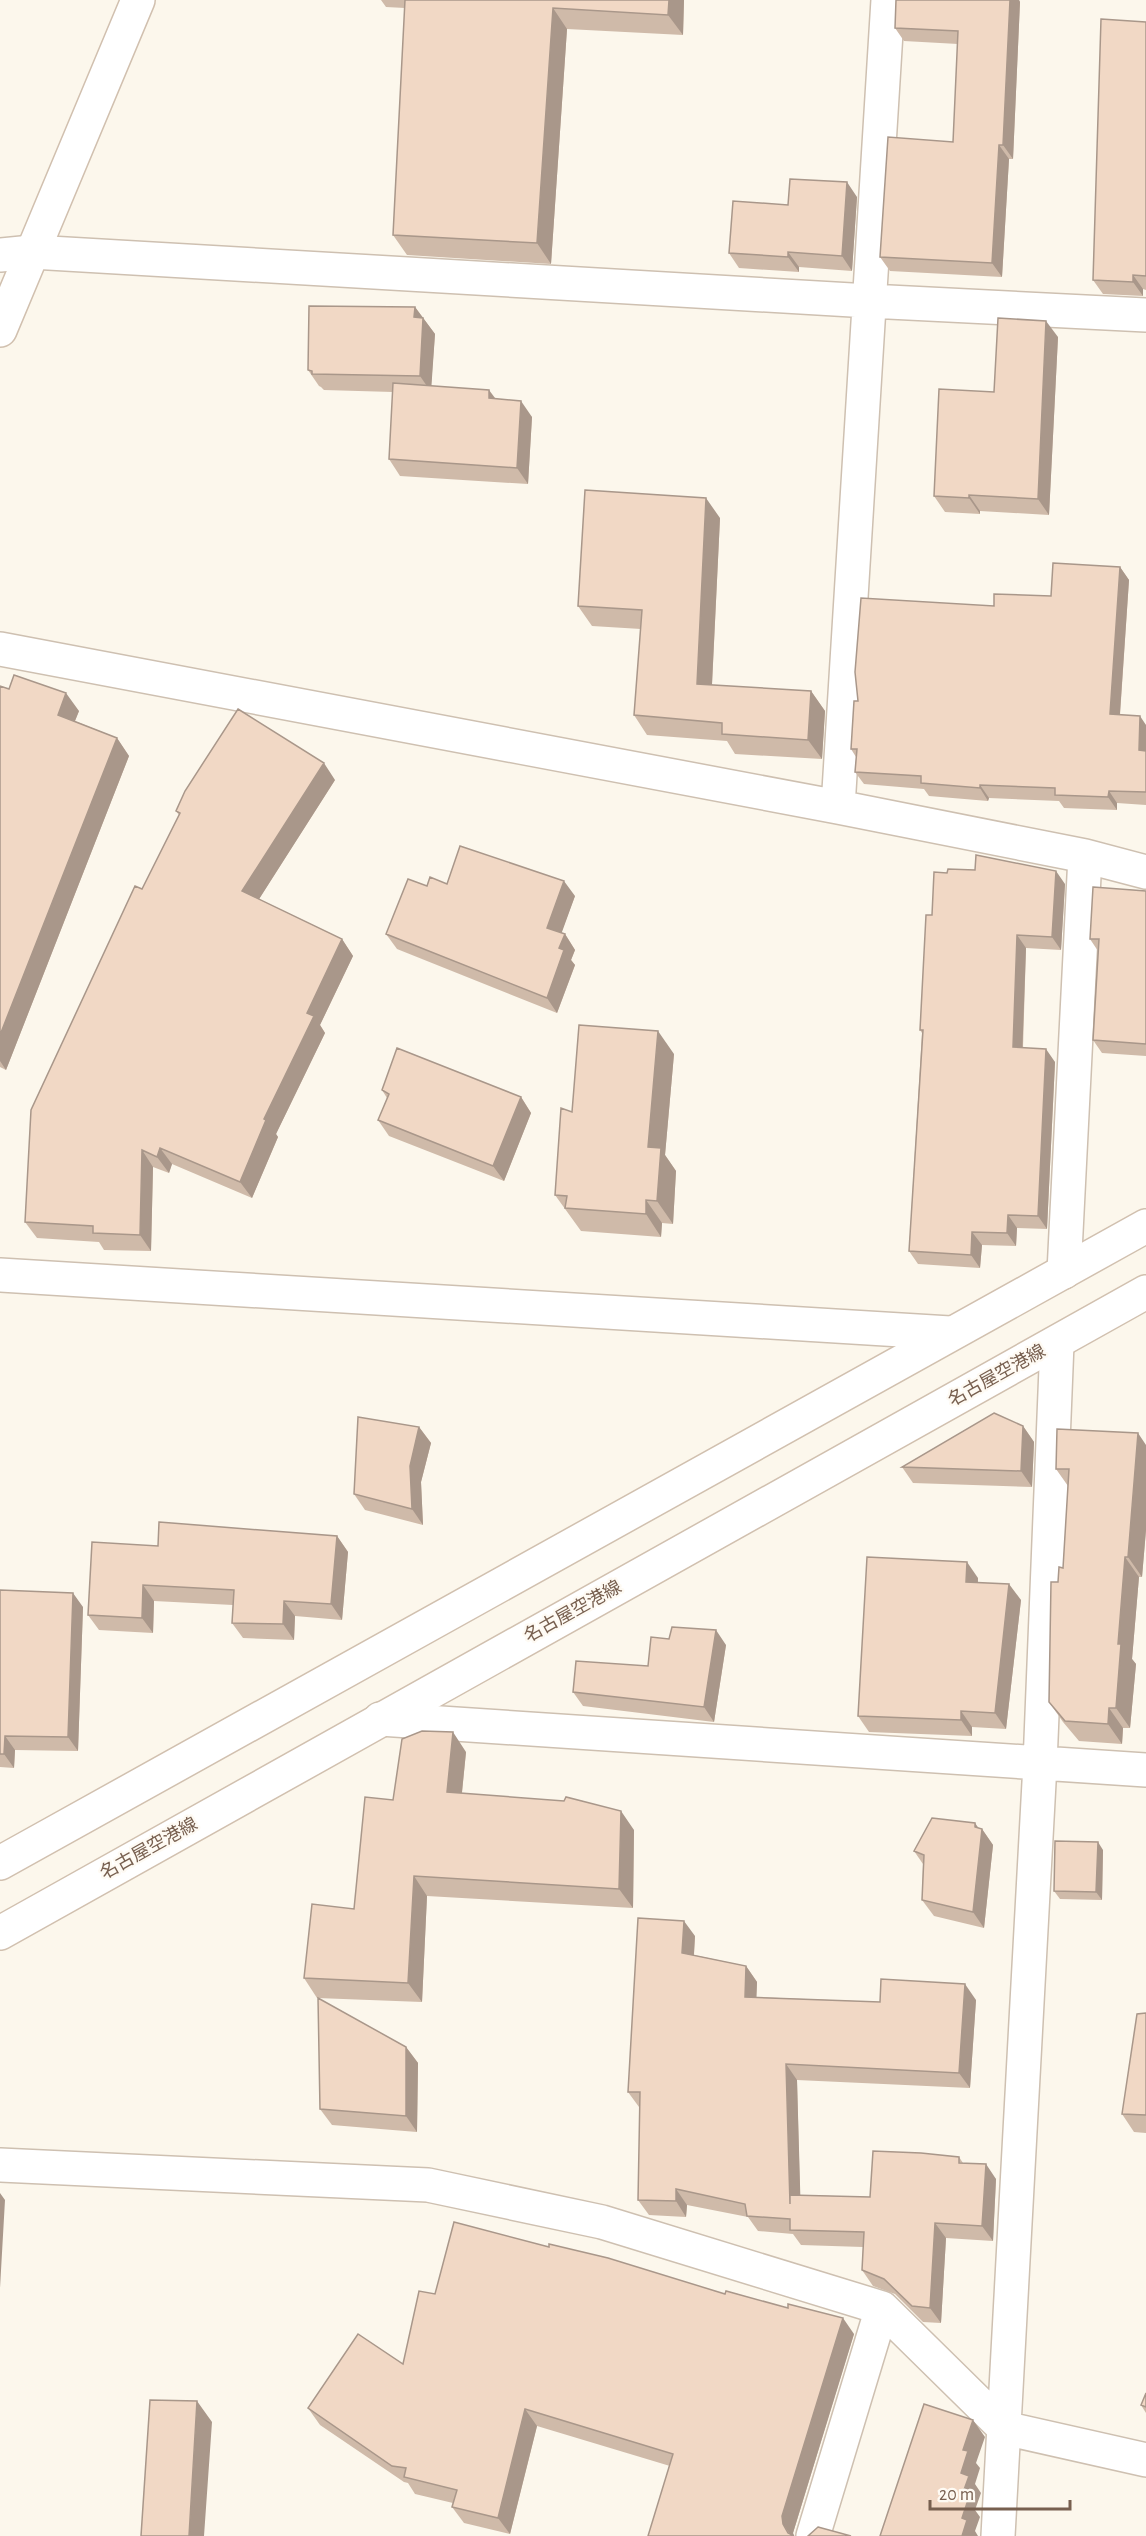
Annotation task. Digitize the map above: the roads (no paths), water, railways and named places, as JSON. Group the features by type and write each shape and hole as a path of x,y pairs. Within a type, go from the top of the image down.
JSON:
{"street":[{"path":"0,330 16,254 138,0"},
{"path":"838,807 888,0"},
{"path":"16,254 1146,315"},
{"path":"0,649 838,807 1085,856 1146,872"},
{"path":"1064,1272 1085,856"},
{"path":"0,1863 1146,1226"},
{"path":"0,1275 950,1333"},
{"name":"名古屋空港線","path":"0,1933 1146,1292"},
{"path":"998,2536 1040,1764 1057,1343"},
{"path":"380,1719 1146,1770"},
{"path":"0,2165 428,2186 602,2223 882,2308 1004,2428 1146,2460"},
{"path":"813,2536 882,2308"}]}
